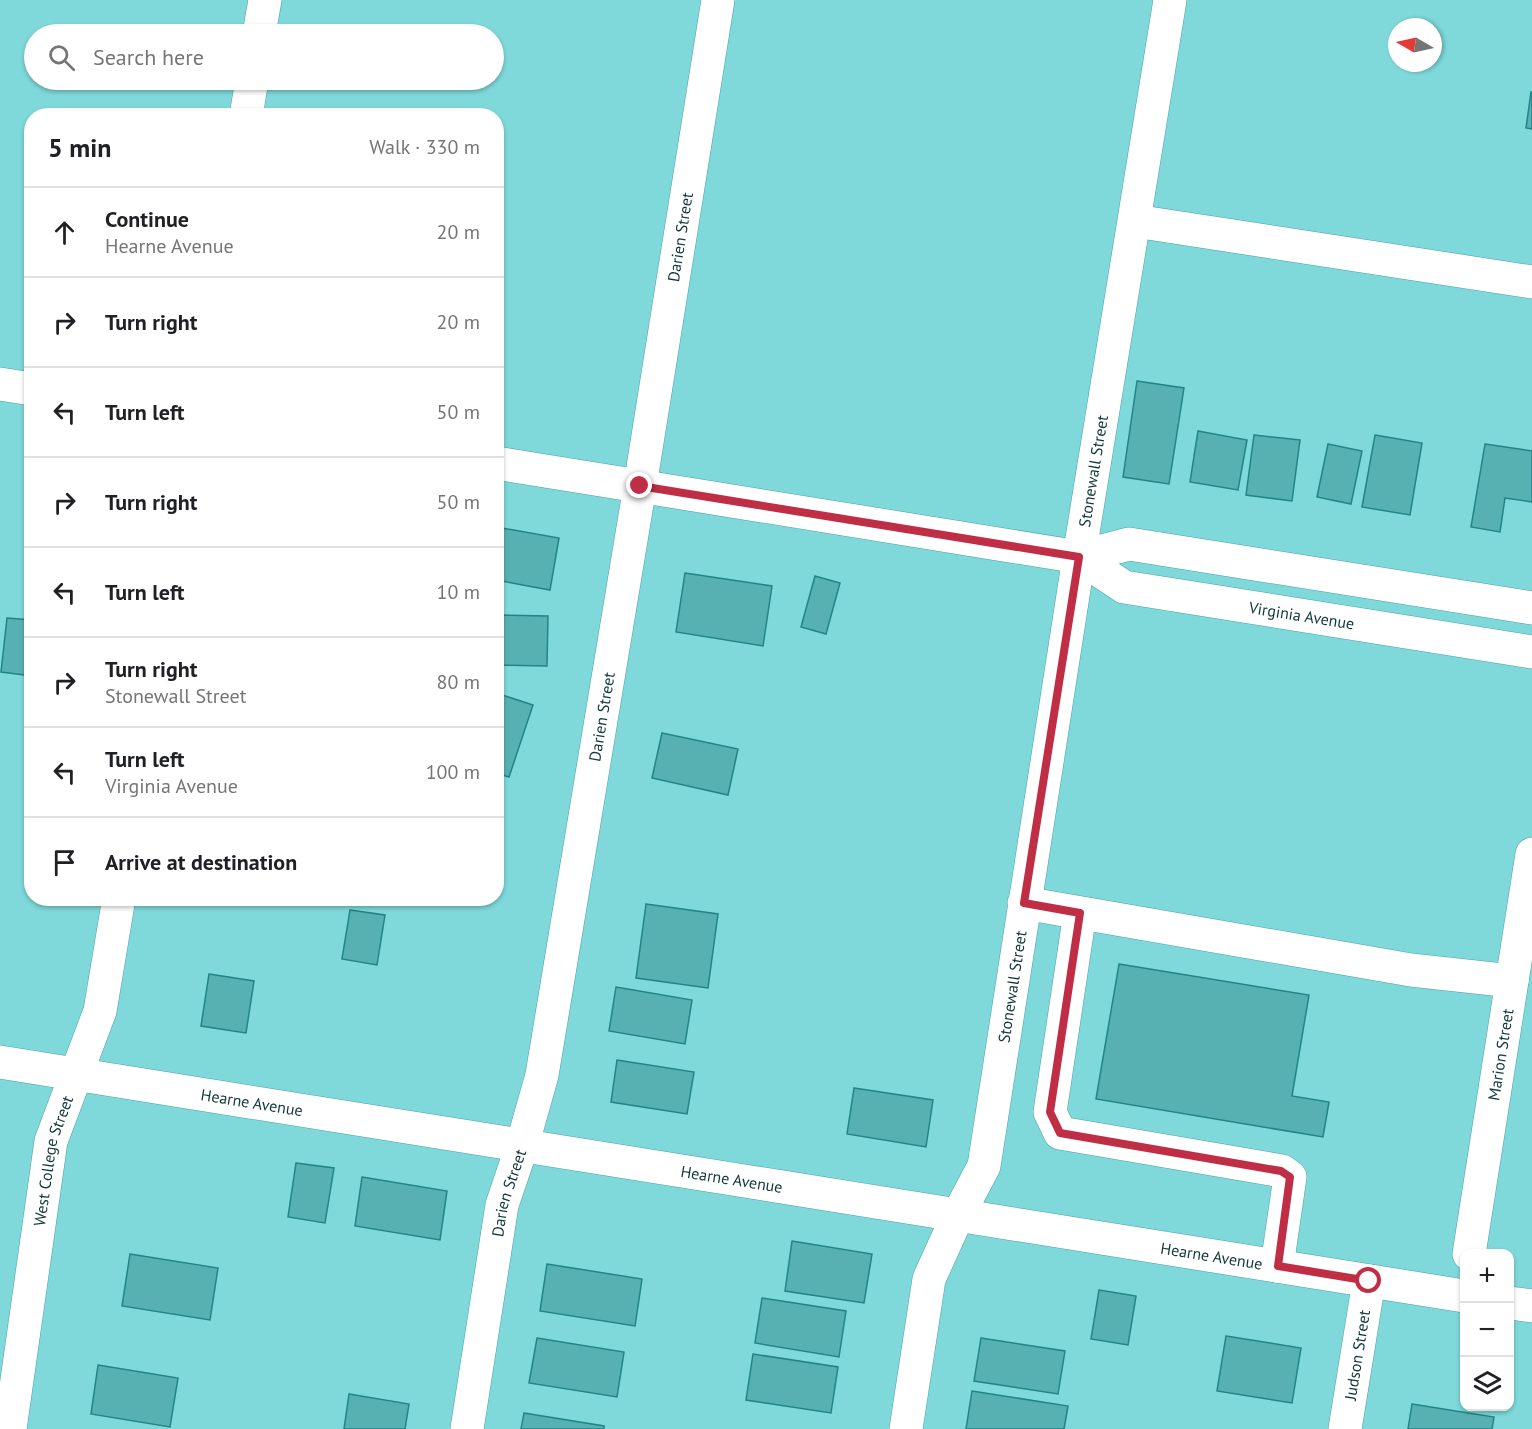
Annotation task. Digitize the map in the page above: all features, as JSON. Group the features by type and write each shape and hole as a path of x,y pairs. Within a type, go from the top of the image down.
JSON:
{"street":[{"path":"261,24 265,0"},
{"name":"Darien Street","path":"467,1429 502,1205 522,1146 544,1063 718,0"},
{"name":"Stonewall Street","path":"906,1429 929,1279 958,1215 984,1166 1079,557 1170,0"},
{"path":"247,108 250,90"},
{"path":"1134,221 1532,282"},
{"path":"0,384 24,388"},
{"name":"Virginia Avenue","path":"504,464 1079,557 1129,544 1532,608"},
{"name":"Virginia Avenue","path":"1079,557 1124,587 1532,652"},
{"name":"Marion Street","path":"1470,1249 1532,854"},
{"path":"1024,903 1411,970 1512,981"},
{"name":"West College Street","path":"10,1429 51,1141 100,1011 117,906"},
{"path":"1080,913 1050,1112 1060,1133 1281,1171 1290,1177 1278,1266"},
{"name":"Hearne Avenue","path":"0,1062 1369,1281 1460,1290"},
{"name":"Judson Street","path":"1346,1429 1369,1281"},
{"path":"1514,1304 1532,1306"}],"building":[{"path":"1532,92 1532,129 1526,128"},
{"path":"1137,381 1184,388 1169,484 1123,477"},
{"path":"1198,431 1247,440 1238,490 1190,482"},
{"path":"1254,435 1300,440 1292,501 1246,495"},
{"path":"1375,435 1422,443 1410,515 1362,507"},
{"path":"1328,444 1362,451 1351,504 1317,497"},
{"path":"1485,444 1532,451 1532,502 1505,498 1500,532 1471,527"},
{"path":"504,528 559,538 550,590 504,581"},
{"path":"685,573 772,586 763,646 676,632"},
{"path":"815,576 840,583 826,634 801,627"},
{"path":"504,615 548,616 547,666 504,665"},
{"path":"7,618 24,619 24,675 1,672"},
{"path":"504,696 533,705 509,777 504,775"},
{"path":"662,733 738,749 728,795 652,778"},
{"path":"646,904 718,914 708,988 636,978"},
{"path":"350,910 385,915 377,965 342,959"},
{"path":"1119,964 1309,995 1292,1096 1329,1102 1323,1137 1096,1099"},
{"path":"209,974 254,981 246,1033 201,1026"},
{"path":"616,987 692,1000 685,1044 609,1031"},
{"path":"617,1060 694,1072 687,1114 611,1102"},
{"path":"854,1088 933,1100 926,1147 847,1134"},
{"path":"296,1163 334,1168 325,1223 288,1217"},
{"path":"362,1177 447,1191 440,1240 355,1226"},
{"path":"792,1241 872,1254 864,1303 785,1291"},
{"path":"130,1254 218,1268 210,1320 122,1306"},
{"path":"547,1264 642,1279 635,1326 540,1311"},
{"path":"1099,1290 1136,1296 1128,1345 1091,1339"},
{"path":"762,1298 846,1311 839,1357 755,1343"},
{"path":"1226,1336 1301,1348 1292,1403 1217,1391"},
{"path":"537,1338 624,1352 617,1397 529,1383"},
{"path":"981,1338 1065,1351 1058,1394 974,1381"},
{"path":"753,1354 838,1367 831,1413 746,1400"},
{"path":"98,1365 178,1378 170,1427 91,1414"},
{"path":"972,1391 1068,1406 1064,1429 966,1429"},
{"path":"349,1394 409,1404 405,1429 344,1429"},
{"path":"1412,1404 1494,1417 1492,1429 1408,1429"},
{"path":"524,1413 604,1426 604,1429 521,1429"}],"route":[{"path":"640,486 1079,557 1024,903 1080,913 1050,1112 1054,1123 1060,1133 1281,1171 1290,1177 1278,1266 1369,1281"}]}
